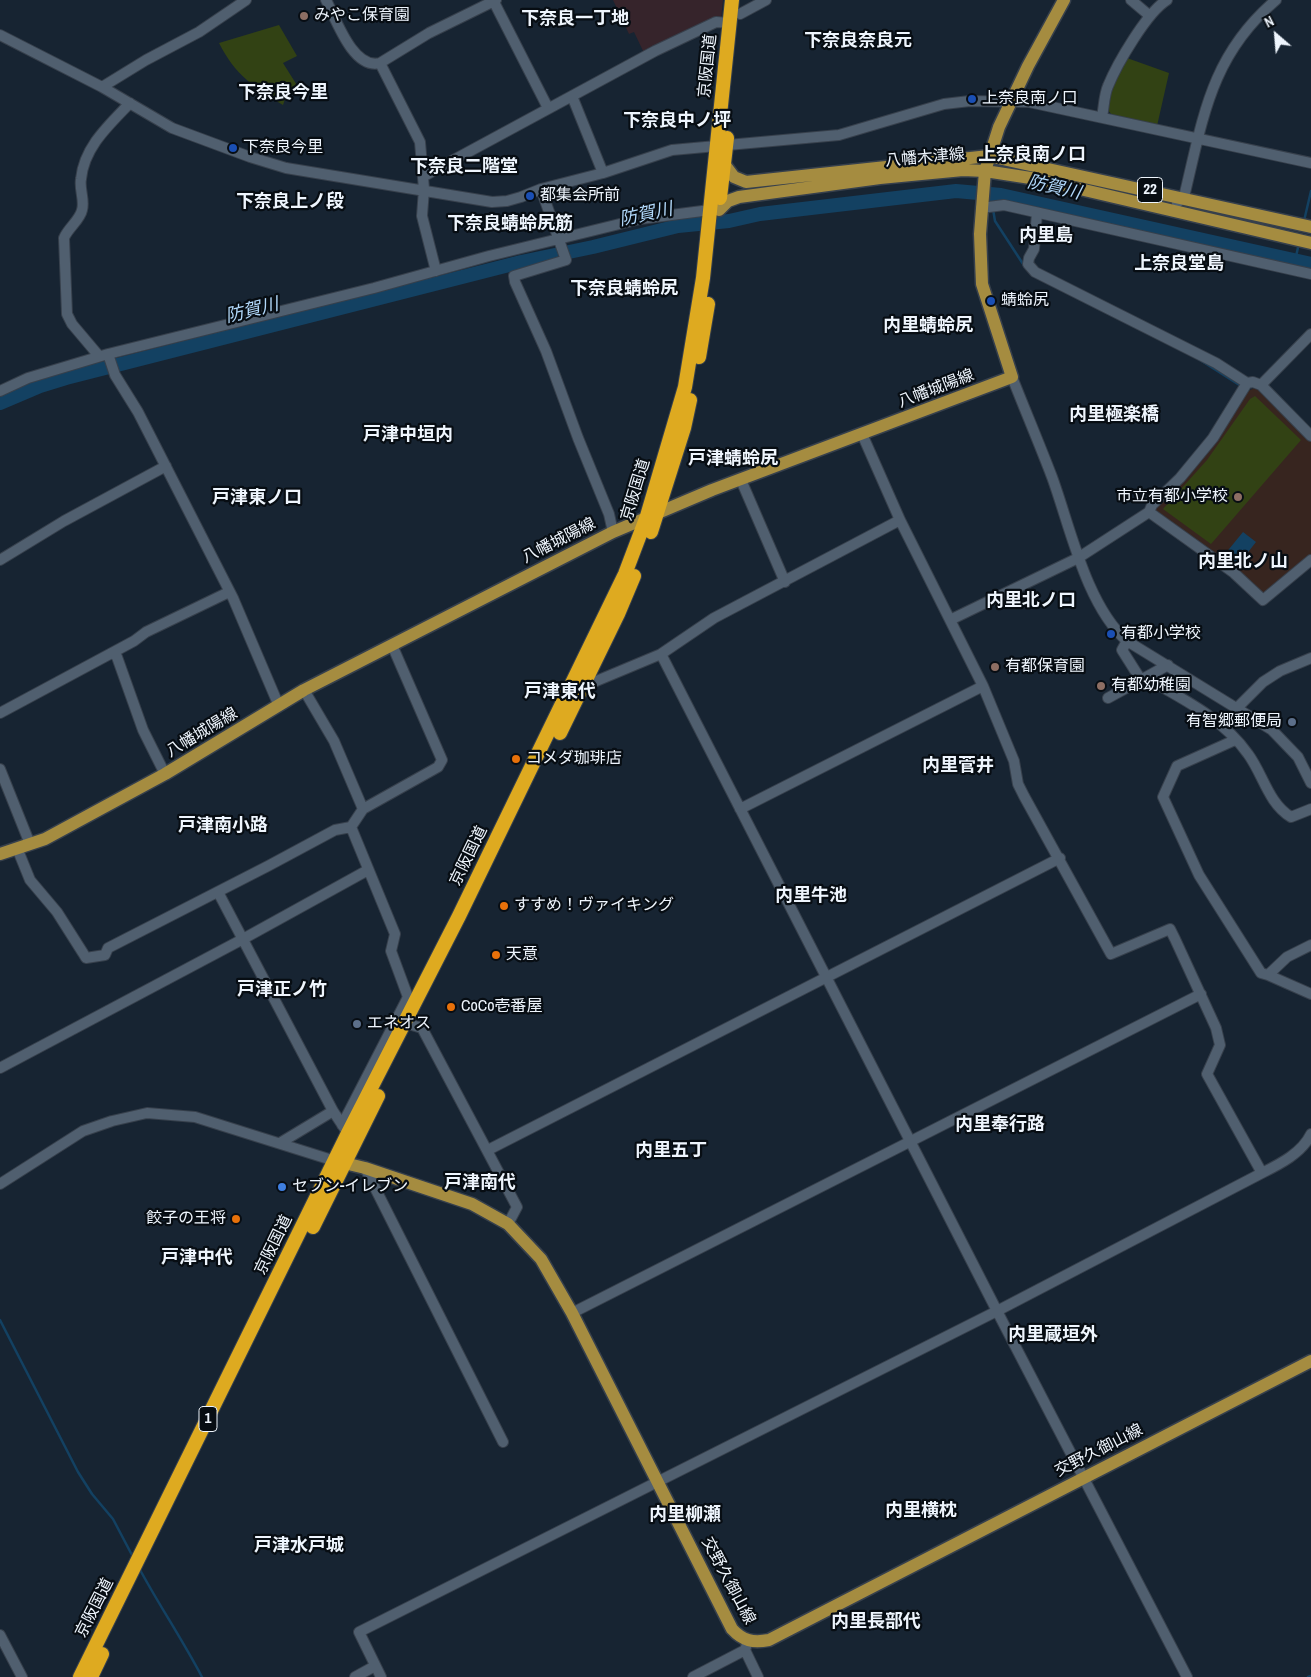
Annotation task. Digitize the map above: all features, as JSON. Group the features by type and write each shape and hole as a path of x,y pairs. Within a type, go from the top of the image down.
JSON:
{"highway":[{"name":"京阪国道","path":"80,1677 340,1162 412,1025 618,614 653,513 685,387 713,231 737,12 732,0"},
{"name":"京阪国道","path":"714,211 725,165 722,145"},
{"name":"京阪国道","path":"91,1677 340,1162 345,1129 464,907 578,675 653,513"}],"main road":[{"path":"1012,377 982,284 980,234 984,177 988,156 1028,66 1064,0"},
{"name":"八幡木津線","path":"725,165 734,177 746,182 988,156 1311,227"},
{"name":"八幡木津線","path":"714,211 728,201 739,197 880,178 963,170 984,177 1037,179 1311,243"},
{"name":"八幡城陽線","path":"0,854 45,839 165,774 304,690 653,513 1012,377"},
{"name":"交野久御山線","path":"340,1162 365,1168 472,1204 508,1224 541,1259 572,1313 732,1629 746,1645 769,1640 1311,1360"}],"street":[{"path":"102,87 146,60 200,32 246,0"},
{"path":"326,0 354,53 367,64 380,63 429,33 492,1 548,108"},
{"path":"424,176 655,51 766,0"},
{"path":"1132,0 1150,16"},
{"path":"1102,117 1108,87 1150,16 1167,0"},
{"path":"1158,207 1174,205 1184,198 1216,78 1242,35 1276,0"},
{"path":"0,35 102,87 172,128 250,157 310,172 424,189 492,202 507,201 541,189 603,173 672,150 839,135 944,104 970,101 1030,102 1311,163"},
{"path":"380,63 420,142 424,176 422,216 436,271"},
{"path":"572,96 603,173"},
{"path":"130,104 97,139 86,156 80,183 82,212 67,229 64,238 67,314 72,324 106,356 115,375 138,412 229,592 279,706"},
{"path":"541,189 566,260 514,276 515,282 546,351 578,438 609,514 613,532"},
{"path":"981,208 1004,205 1311,274"},
{"path":"0,391 28,378 106,356 560,239 640,219 714,211"},
{"path":"1037,212 1034,249 1028,258 1028,264 1035,272 1216,363 1247,383 1253,382 1261,385 1311,436"},
{"path":"1261,385 1311,334"},
{"path":"1012,377 1052,478 1078,558 1108,622 1127,641 1272,730 1286,742 1298,757 1311,783"},
{"path":"950,620 1078,558 1149,512 1152,505 1180,478 1213,438 1247,383"},
{"path":"862,434 900,520 983,686 1014,761 1018,784 1111,954 1170,929 1216,1028 1220,1044 1207,1074 1262,1173"},
{"path":"0,560 64,520 166,466"},
{"path":"741,480 784,582"},
{"path":"1149,512 1234,573 1263,600 1311,560"},
{"path":"587,679 594,682 661,654 714,618 900,520"},
{"path":"0,713 113,653 146,632 229,592"},
{"path":"1127,641 1122,650 1145,678 1203,712 1236,740 1248,754 1277,806 1291,817 1311,809"},
{"path":"17,848 30,880 57,912 86,958 105,955 108,948 335,830 350,827 363,809 438,767 442,760 392,644"},
{"path":"113,653 117,657 143,730 165,774"},
{"path":"661,654 997,1311 1187,1677"},
{"path":"1237,708 1263,682 1280,671 1311,658"},
{"path":"1108,698 1168,665"},
{"path":"740,809 983,686"},
{"path":"304,690 334,741 363,809"},
{"path":"1236,740 1177,766 1163,796 1199,874 1261,973 1311,994"},
{"path":"0,769 30,844"},
{"path":"345,1129 408,997 391,951 394,934 350,827"},
{"path":"488,1150 1060,858"},
{"path":"0,1068 243,939 368,870"},
{"path":"218,892 333,1111 345,1129"},
{"path":"1268,976 1287,957 1311,945"},
{"path":"572,1313 911,1143 1201,994"},
{"path":"412,1025 422,1028 517,1207 508,1224"},
{"path":"280,1143 333,1111"},
{"path":"0,1184 83,1131 112,1121 147,1113 195,1117 340,1162"},
{"path":"381,1677 359,1632 997,1311 1262,1173 1286,1160 1307,1142 1311,1134"},
{"path":"365,1168 503,1442"},
{"path":"0,1635 22,1677"},
{"path":"693,1677 746,1645 758,1677"},
{"path":"355,1677 375,1666"}],"shaded area":[{"path":"613,0 723,0 721,20 645,55 634,32 629,34"},
{"name":"市立有都小学校","path":"1254,388 1259,390 1311,439 1311,558 1262,595 1158,515 1154,508 1245,393"}],"green space":[{"path":"279,25 297,56 283,63 300,90 285,99 283,105 246,79 232,64 219,43"},
{"path":"1127,58 1169,73 1157,126 1112,115 1106,108 1110,87"},
{"path":"1255,396 1301,440 1211,544 1163,509 1207,460 1250,399"}],"water":[{"path":"1243,532 1256,542 1238,565 1225,554"}],"waterway":[{"name":"防賀川","path":"0,403 40,386 66,378 521,262 678,226 729,221 760,214 956,191 1001,195 1311,264"},
{"path":"1304,221 1311,191"},
{"path":"994,203 995,195"},
{"path":"993,209 995,221 1025,267"},
{"path":"1295,261 1299,243"},
{"path":"1197,358 1241,386"},
{"path":"0,1320 78,1472 92,1494 113,1519 133,1557"},
{"path":"139,1568 202,1677"}],"place":[{"name":"みやこ保育園","path":"304,16"},
{"name":"上奈良南ノ口","path":"972,99"},
{"name":"下奈良今里","path":"233,148"},
{"name":"都集会所前","path":"530,196"},
{"name":"蜻蛉尻","path":"991,301"},
{"name":"市立有都小学校","path":"1238,497"},
{"name":"有都小学校","path":"1111,634"},
{"name":"有都保育園","path":"995,667"},
{"name":"有都幼稚園","path":"1101,686"},
{"name":"有智郷郵便局","path":"1292,722"},
{"name":"コメダ珈琲店","path":"516,759"},
{"name":"すすめ！ヴァイキング","path":"504,906"},
{"name":"天意","path":"496,955"},
{"name":"CoCo壱番屋","path":"451,1007"},
{"name":"エネオス","path":"357,1024"},
{"name":"セブン-イレブン","path":"282,1187"},
{"name":"餃子の王将","path":"236,1219"}],"district":[{"name":"下奈良一丁地","path":"575,19"},
{"name":"下奈良奈良元","path":"858,41"},
{"name":"下奈良今里","path":"283,93"},
{"name":"下奈良中ノ坪","path":"677,121"},
{"name":"上奈良南ノ口","path":"1032,155"},
{"name":"下奈良二階堂","path":"464,167"},
{"name":"下奈良上ノ段","path":"290,202"},
{"name":"下奈良蜻蛉尻筋","path":"510,224"},
{"name":"内里島","path":"1046,236"},
{"name":"上奈良堂島","path":"1179,264"},
{"name":"下奈良蜻蛉尻","path":"624,289"},
{"name":"内里蜻蛉尻","path":"928,326"},
{"name":"内里極楽橋","path":"1114,415"},
{"name":"戸津中垣内","path":"408,435"},
{"name":"戸津蜻蛉尻","path":"733,459"},
{"name":"戸津東ノ口","path":"257,498"},
{"name":"内里北ノ山","path":"1243,562"},
{"name":"内里北ノ口","path":"1031,601"},
{"name":"戸津東代","path":"560,692"},
{"name":"内里菅井","path":"958,766"},
{"name":"戸津南小路","path":"223,826"},
{"name":"内里牛池","path":"811,896"},
{"name":"戸津正ノ竹","path":"282,990"},
{"name":"内里奉行路","path":"1000,1125"},
{"name":"内里五丁","path":"671,1151"},
{"name":"戸津南代","path":"480,1183"},
{"name":"戸津中代","path":"197,1258"},
{"name":"内里蔵垣外","path":"1053,1335"},
{"name":"内里横枕","path":"921,1511"},
{"name":"内里柳瀬","path":"685,1515"},
{"name":"戸津水戸城","path":"299,1546"},
{"name":"内里長部代","path":"876,1622"}]}
